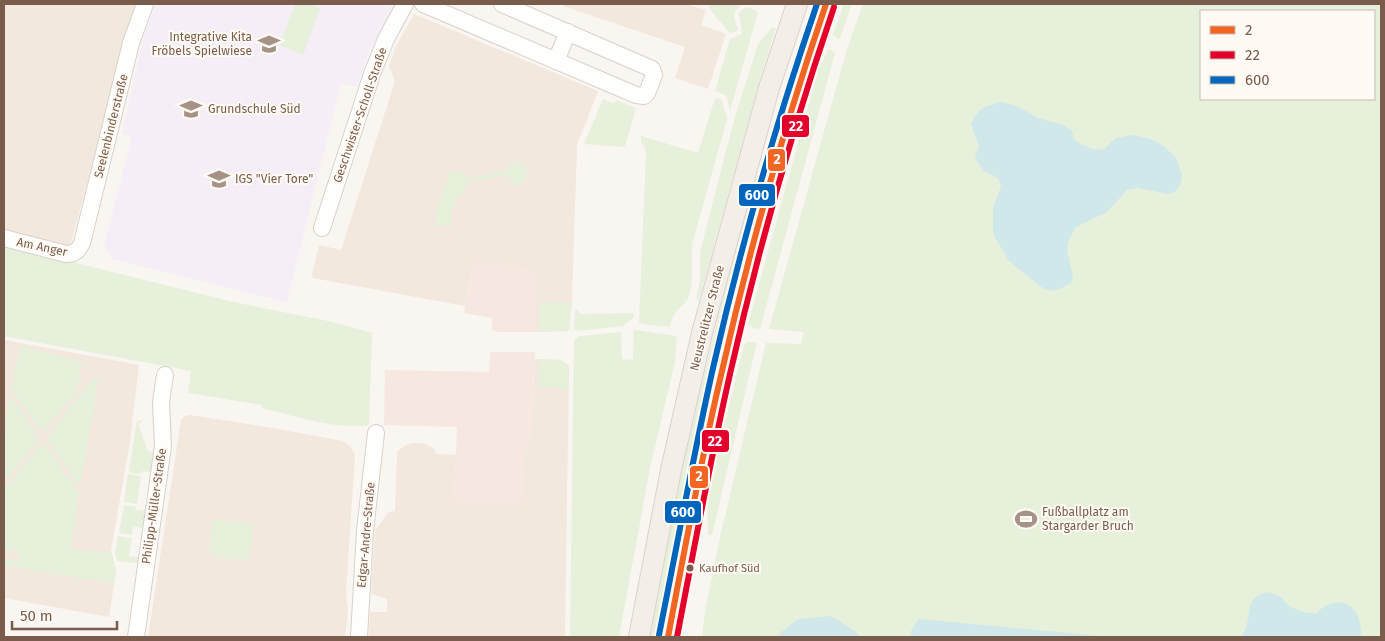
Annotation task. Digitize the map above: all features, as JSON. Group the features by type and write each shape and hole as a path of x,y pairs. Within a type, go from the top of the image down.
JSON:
{"main road":[{"name":"Neustrelitzer Straße","path":"639,637 671,470 702,332 769,88 797,4"},
{"name":"Neustrelitzer Straße","path":"668,637 710,424 735,311 769,184 821,5"}],"street":[{"name":"Seelenbinderstraße","path":"79,250 131,43 145,4"},
{"name":"Geschwister-Scholl-Straße","path":"322,228 372,74 386,39 405,4"},
{"path":"423,4 455,10 556,61 636,95 644,96 647,93 654,74 652,69 502,4"},
{"path":"556,61 568,32"},
{"name":"Am Anger","path":"4,238 66,254 74,254 79,250"},
{"name":"Philipp-Müller-Straße","path":"136,637 163,446 161,402 165,375"},
{"name":"Edgar-Andre-Straße","path":"359,637 365,531 376,433"}],"shaded area":[{"path":"4,4 136,4 70,246 4,230"},
{"path":"155,4 390,4 392,8 370,50 357,87 341,83 287,302 112,259 104,246 132,137 122,134 143,39"},
{"path":"564,4 686,4 706,10 701,25 726,34 708,89 675,78 685,47 563,6"},
{"path":"414,14 598,91 577,145 572,302 569,331 535,332 535,271 474,262 465,306 313,278 312,274 319,245 341,250 395,81 389,66 396,46"},
{"path":"474,262 535,271 535,332 498,332 492,330 492,318 464,313"},
{"path":"4,340 139,365 130,442 111,550 116,571 109,617 4,598"},
{"path":"490,352 535,352 531,432 523,459 522,503 454,502 457,427 384,425 385,370 489,372"},
{"path":"535,359 560,360 569,367 565,637 369,637 370,612 387,612 387,599 371,594 375,530 389,512 395,511 397,452 411,443 421,443 434,449 436,454 456,455 454,502 522,503 523,459 531,432"},
{"path":"190,415 343,441 351,447 355,455 346,592 348,613 345,637 148,637 181,420 185,416"}],"green space":[{"path":"295,4 308,4 320,8 303,55 279,45"},
{"path":"708,4 743,4 736,10 734,16 738,30 729,32"},
{"path":"844,4 852,4 838,39 833,35"},
{"path":"863,4 1381,4 1381,637 702,637 705,611 720,537 766,343 801,344 804,332 769,329 847,49"},
{"path":"748,7 758,12 730,111 726,95 715,91 730,39 742,34 739,13"},
{"path":"772,27 776,28 760,79 699,300 696,299 700,281 700,252 734,120 758,44"},
{"path":"830,49 835,53 760,329 752,328 748,324 818,71"},
{"path":"715,98 721,99 727,117 693,241 692,282 689,295 686,302 677,310 669,327 642,324 639,322 646,152 641,142 641,136 698,153"},
{"path":"603,99 614,104 616,100 636,108 625,147 584,144"},
{"path":"511,163 522,163 527,170 524,184 515,184 505,175 468,183 466,189 455,199 450,227 435,225 437,211 449,174 452,171 462,172 468,179 507,170"},
{"path":"755,178 760,180 692,465 658,637 649,637 696,407"},
{"path":"4,245 233,302 328,321 372,333 369,425 343,426 329,424 262,408 262,405 188,393 191,371 4,336"},
{"path":"540,302 572,302 569,331 540,332"},
{"path":"575,310 581,314 634,313 634,317 623,326 578,331 574,329"},
{"path":"634,330 677,336 675,362 650,468 619,637 570,637 574,341 579,336 621,332 622,359 633,360"},
{"path":"748,342 757,342 712,535 708,534 707,495 744,345"},
{"path":"20,347 82,362 77,393 45,430 39,429 11,389"},
{"path":"540,359 560,360 568,365 569,389 538,388"},
{"path":"94,377 98,378 98,382 81,482 77,484 47,439"},
{"path":"11,395 40,439 4,482 4,432"},
{"path":"143,420 138,424 148,451 155,453 156,473 142,471 141,474 131,473 129,470 137,421"},
{"path":"40,445 46,445 79,492 71,548 112,554 116,571 114,584 4,565 4,559 17,561 19,552 4,549 4,489"},
{"path":"128,474 141,476 137,504 124,502"},
{"path":"124,505 136,507 136,510 150,511 147,529 133,526 132,535 119,533"},
{"path":"212,519 254,524 249,560 219,558 209,552"},
{"path":"118,536 132,538 129,556 142,558 141,564 117,561 115,553"}],"water":[{"path":"1002,102 1017,106 1038,118 1063,125 1072,131 1074,139 1082,145 1096,150 1104,149 1116,138 1132,135 1151,139 1164,146 1176,158 1182,175 1180,185 1175,192 1168,194 1137,188 1127,190 1107,212 1076,227 1069,239 1067,251 1073,276 1071,283 1060,289 1050,291 1041,287 1009,261 993,234 993,208 1001,186 998,178 984,171 975,158 979,146 971,124 976,114 983,108"},
{"path":"1269,592 1281,597 1290,607 1307,613 1317,613 1332,603 1338,602 1348,605 1358,616 1362,637 1240,637 1245,631 1249,610 1254,598"},
{"path":"831,616 856,632 860,637 778,637 779,634 798,619"},
{"path":"919,619 1105,637 910,637 911,631"}],"transit line":[{"name":"600","path":"659,635 706,401 735,276 773,139 817,4"},
{"name":"2","path":"668,637 707,437 744,278 782,140 826,4"},
{"name":"22","path":"677,637 702,505 752,281 790,143 834,7"}],"place":[{"name":"Integrative Kita Fröbels Spielwiese","path":"269,44"},
{"name":"Grundschule Süd","path":"191,109"},
{"name":"IGS \"Vier Tore\"","path":"219,179"},
{"name":"Fußballplatz am Stargarder Bruch","path":"1026,519"},
{"name":"Kaufhof Süd","path":"690,568"}]}
